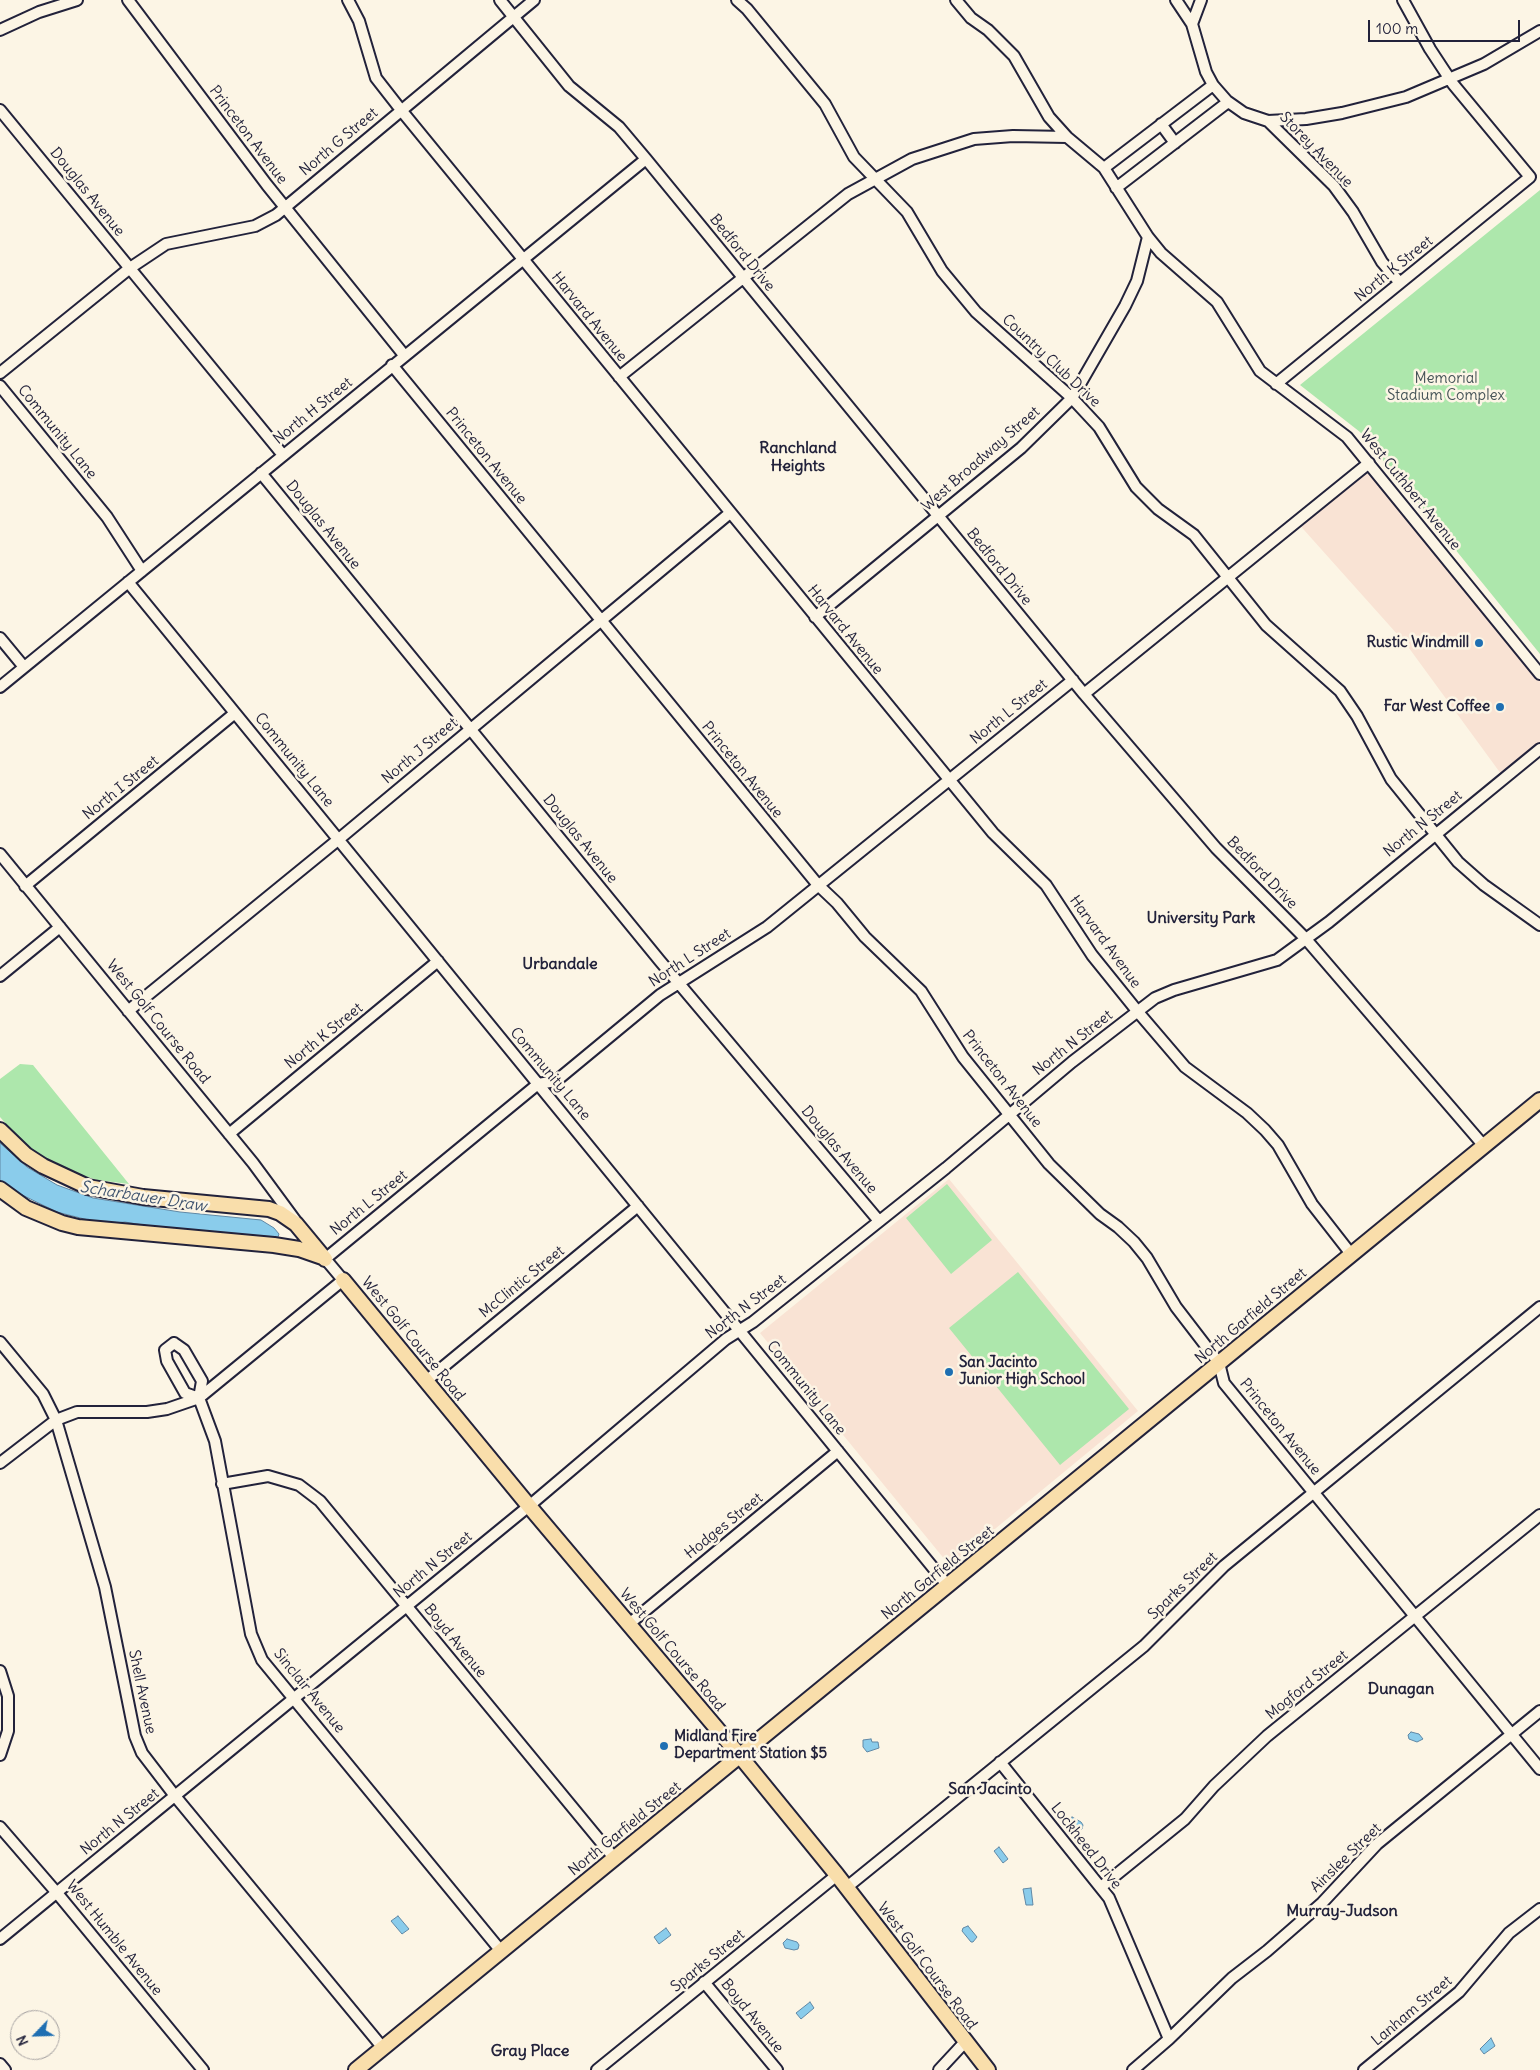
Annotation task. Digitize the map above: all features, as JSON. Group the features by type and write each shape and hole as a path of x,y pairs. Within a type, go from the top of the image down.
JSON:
{"main road":[{"name":"North Garfield Street","path":"356,2070 1540,1100"},
{"path":"0,1130 26,1155 43,1166 88,1187 143,1197 270,1209 280,1213 296,1224 325,1259"},
{"path":"0,1189 26,1208 62,1223 78,1227 274,1245 307,1251 325,1259"},
{"name":"West Golf Course Road","path":"343,1280 847,1887 988,2070"}],"street":[{"path":"0,30 39,12 76,0"},
{"name":"Princeton Avenue","path":"128,0 285,206 404,356"},
{"name":"Harvard Avenue","path":"348,0 359,21 376,78 401,110 948,780 993,833 1046,885 1092,955 1185,1068 1247,1113 1278,1145 1312,1204 1351,1254"},
{"name":"Bedford Drive","path":"500,0 570,86 619,127 1072,680 1216,848 1305,938 1484,1146"},
{"name":"North G Street","path":"0,373 130,268 166,244 255,226 276,215 534,0"},
{"name":"Country Club Drive","path":"736,0 747,9 825,104 854,157 907,212 942,271 976,312 1072,398 1099,427 1136,487 1158,509 1194,535 1266,625 1340,691 1357,716 1391,778 1458,862 1484,885 1540,925"},
{"name":"West Cuthbert Avenue","path":"956,0 971,18 988,30 1014,56 1049,117 1067,137 1104,168 1148,237 1161,253 1217,302 1260,370 1347,437 1540,674"},
{"name":"Storey Avenue","path":"1176,0 1192,24 1201,57 1213,85 1228,102 1244,114 1268,121 1334,186 1353,212 1382,262 1400,283"},
{"path":"1192,24 1200,0"},
{"path":"1403,0 1430,49 1450,80"},
{"path":"1268,121 1306,118 1356,110 1406,96 1450,80 1501,56 1540,31"},
{"name":"North K Street","path":"1276,384 1530,177 1450,80"},
{"path":"1104,168 1213,85"},
{"path":"1116,188 1228,102"},
{"name":"Douglas Avenue","path":"0,110 283,455"},
{"path":"1161,124 1175,143"},
{"path":"619,377 848,194 912,159 974,139 1013,136 1067,137"},
{"name":"North H Street","path":"0,687 646,159"},
{"name":"West Broadway Street","path":"815,617 1021,448 1072,398 1125,306 1137,281 1148,237"},
{"name":"Princeton Avenue","path":"392,365 818,885 837,903 865,937 921,991 963,1057 1049,1164 1094,1209 1118,1227 1139,1248 1155,1269 1182,1316 1219,1363 1224,1383 1540,1769"},
{"name":"Community Lane","path":"0,386 107,517 142,571"},
{"path":"1084,694 1368,463"},
{"name":"Douglas Avenue","path":"261,473 678,982 879,1220"},
{"name":"North J Street","path":"128,1011 339,839 730,513"},
{"name":"Community Lane","path":"128,582 948,1586"},
{"path":"0,638 24,668"},
{"name":"North L Street","path":"325,1259 538,1084 556,1081 678,982 767,927 1072,680"},
{"name":"North I Street","path":"25,886 235,713"},
{"name":"North N Street","path":"0,1939 529,1506 726,1339 753,1322 1155,998 1174,990 1277,960 1329,922 1540,750"},
{"name":"West Golf Course Road","path":"0,854 253,1163 343,1280"},
{"path":"0,976 60,927"},
{"name":"North K Street","path":"229,1134 438,961"},
{"name":"McClintic Street","path":"426,1381 638,1206"},
{"path":"0,1463 56,1420 77,1412 148,1412 167,1409 199,1398 343,1280"},
{"name":"Sparks Street","path":"847,1887 1144,1646 1224,1566 1540,1307"},
{"name":"Shell Avenue","path":"0,1342 43,1394 56,1420 105,1587 136,1736 142,1753 175,1796 383,2048"},
{"name":"Sinclair Avenue","path":"199,1398 185,1393 165,1356 165,1350 174,1343 180,1346 202,1381 199,1398 215,1442 251,1634 262,1660 501,1951"},
{"name":"Hodges Street","path":"629,1624 838,1451"},
{"name":"Boyd Avenue","path":"222,1484 268,1476 299,1485 320,1500 614,1858"},
{"name":"Mogford Street","path":"1101,1887 1185,1819 1214,1786 1268,1736 1540,1515"},
{"path":"0,1671 8,1696 8,1731 0,1755"},
{"name":"Ainslee Street","path":"1133,2070 1169,2039 1232,1978 1267,1951 1322,1903 1377,1844 1540,1711"},
{"name":"Lockheed Drive","path":"1000,1762 1109,1898 1169,2039"},
{"name":"West Humble Avenue","path":"0,1827 58,1893 203,2070"},
{"name":"Sparks Street","path":"597,2070 837,1875"},
{"name":"Lanham Street","path":"1364,2070 1459,1992 1509,1934 1540,1909"},
{"name":"Boyd Avenue","path":"704,1982 777,2070"},
{"path":"939,2070 966,2042"},
{"path":"0,2064 5,2070"}],"shaded area":[{"path":"1367,463 1540,676 1540,749 1504,778 1406,644 1296,521"},
{"name":"San Jacinto Junior High School","path":"949,1179 1138,1411 950,1566 760,1333"}],"green space":[{"name":"Memorial Stadium Complex","path":"1540,190 1540,654 1360,432 1300,385"},
{"path":"20,1064 33,1065 129,1184 97,1180 66,1170 38,1154 14,1133 0,1117 0,1079"},
{"path":"947,1184 992,1240 951,1274 906,1218"},
{"path":"1018,1272 1129,1409 1060,1465 949,1328"}],"water":[{"path":"0,1143 27,1167 57,1185 93,1198 180,1212 261,1220 274,1228 279,1234 277,1240 246,1237 229,1233 161,1228 125,1222 104,1224 57,1212 10,1189 0,1181"},
{"path":"1411,1732 1419,1734 1423,1739 1417,1742 1409,1739 1408,1735"},
{"path":"871,1739 872,1742 878,1742 879,1748 867,1752 863,1747 863,1740"},
{"path":"1072,1817 1081,1822 1083,1825 1082,1829 1078,1830 1072,1824 1070,1820"},
{"path":"999,1847 1008,1859 1003,1863 994,1851"},
{"path":"1031,1888 1033,1905 1026,1905 1023,1889"},
{"path":"398,1916 409,1929 402,1934 391,1921"},
{"path":"968,1926 977,1937 973,1942 962,1931 963,1928"},
{"path":"666,1928 671,1935 659,1944 654,1937"},
{"path":"787,1939 797,1942 799,1945 798,1949 785,1948 783,1943"},
{"path":"810,2002 814,2008 801,2019 796,2013"},
{"path":"1491,2038 1495,2046 1484,2054 1480,2049"}],"place":[{"name":"Rustic Windmill","path":"1479,643"},
{"name":"Far West Coffee","path":"1500,707"},
{"name":"San Jacinto Junior High School","path":"949,1372"},
{"name":"Midland Fire Department Station $5","path":"664,1746"}],"district":[{"name":"Ranchland Heights","path":"798,457"},
{"name":"University Park","path":"1201,918"},
{"name":"Urbandale","path":"560,964"},
{"name":"Dunagan","path":"1401,1689"},
{"name":"San Jacinto","path":"990,1789"},
{"name":"Murray-Judson","path":"1342,1911"},
{"name":"Gray Place","path":"530,2051"}],"water label":[{"name":"Scharbauer Draw","path":"143,1197"}]}
